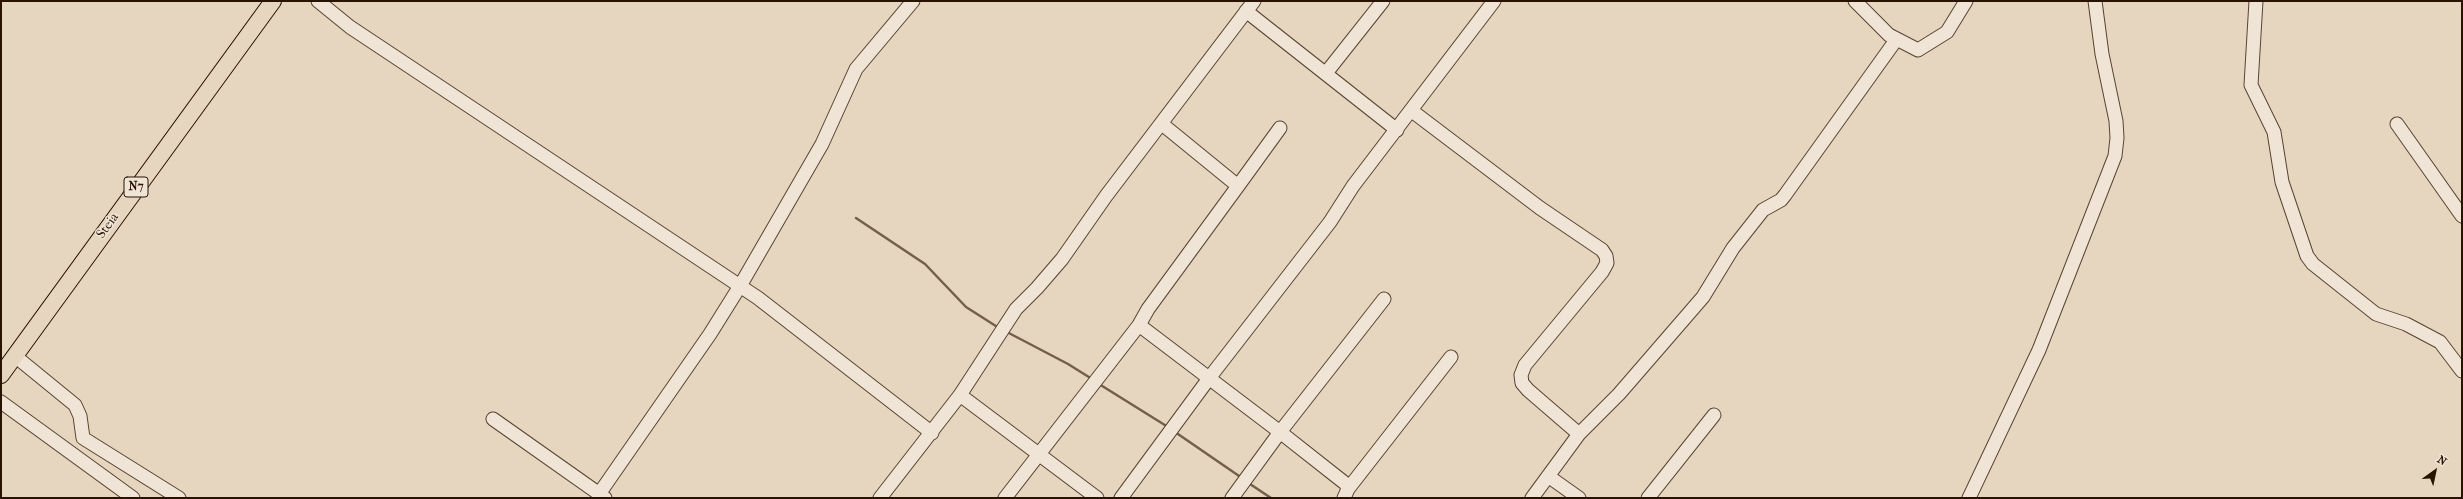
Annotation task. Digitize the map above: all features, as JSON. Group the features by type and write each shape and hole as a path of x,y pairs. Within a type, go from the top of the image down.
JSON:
{"main road":[{"name":"Steia","path":"1,375 274,1"}],"street":[{"path":"318,1 350,27 740,286 932,433"},
{"path":"494,419 602,496 710,334 740,286 822,144 856,69 913,1"},
{"path":"1326,73 1383,1"},
{"path":"1122,498 1210,377 1330,222 1353,186 1412,111 1494,1"},
{"path":"1855,1 1876,24 1896,40 1916,50 1947,32 1966,1"},
{"path":"1969,498 2039,350 2115,156 2117,138 2116,121 2102,54 2095,1"},
{"path":"2256,1 2251,85 2274,132 2282,182 2307,256 2313,264 2376,314 2384,318 2406,324 2440,342 2462,371"},
{"path":"880,498 960,396 1016,309 1037,288 1062,259 1078,233 1250,6 1326,73 1397,130"},
{"path":"1532,498 1579,434 1619,394 1703,297 1734,248 1763,210 1781,200 1785,195 1896,40"},
{"path":"1412,111 1540,208 1602,250 1606,256 1607,263 1602,272 1525,365 1521,375 1522,383 1528,390 1579,434"},
{"path":"1162,124 1238,186"},
{"path":"2397,124 2462,216"},
{"path":"1005,498 1140,325 1148,309 1280,128"},
{"path":"1232,498 1280,432 1384,299"},
{"path":"1140,325 1210,377 1346,484 1346,494"},
{"path":"15,356 75,405 80,416 83,438 179,498"},
{"path":"1346,494 1451,357"},
{"path":"960,396 1097,498"},
{"path":"1,402 133,498"},
{"path":"1648,498 1714,415"},
{"path":"1548,476 1579,498"}],"waterway":[{"path":"856,218 925,264 966,307 999,328"},
{"path":"1005,331 1068,364 1092,379"},
{"path":"1099,384 1168,427"},
{"path":"1175,432 1242,478"},
{"path":"1247,482 1271,498"}]}
